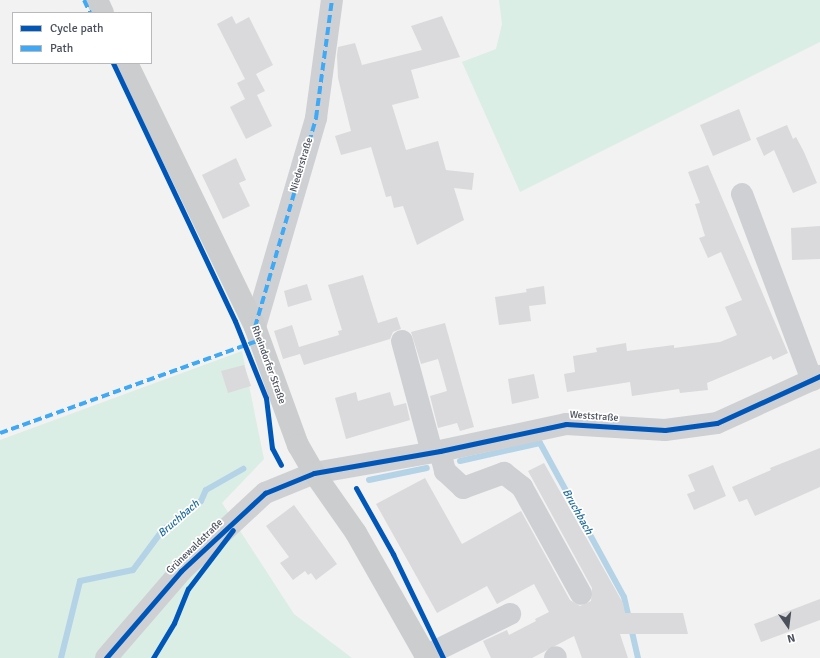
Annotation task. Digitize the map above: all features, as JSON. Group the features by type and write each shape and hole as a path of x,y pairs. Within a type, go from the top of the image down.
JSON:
{"main road":[{"path":"98,0 103,12"},
{"name":"Rheindorfer Straße","path":"127,64 255,327 298,445 314,473 356,533 426,657"}],"street":[{"name":"Niederstraße","path":"255,327 316,118 332,0"},
{"name":"Weststraße","path":"314,473 436,452 566,424 665,430 717,423 816,378 742,194"},
{"path":"402,341 436,452 445,471 463,488 504,473 522,487 581,594"},
{"name":"Grünewaldstraße","path":"106,658 181,571 265,493 314,473"},
{"path":"426,657 510,614"}],"green space":[{"path":"499,0 820,0 820,42 520,192 462,62 496,49 502,24"},
{"path":"242,351 264,459 222,503 294,614 352,658 0,658 0,440"}],"building":[{"path":"232,16 236,24 249,17 273,65 256,74 265,91 257,95 272,126 246,139 230,107 245,99 237,83 245,79 217,24"},
{"path":"442,16 460,57 411,70 419,98 392,105 406,150 438,141 446,170 474,173 472,190 454,188 464,220 417,245 403,206 394,208 391,196 386,197 371,147 341,155 335,136 351,131 338,78 337,55 338,47 355,43 362,65 422,50 411,26"},
{"path":"739,109 751,140 713,156 700,125"},
{"path":"787,125 793,139 796,137 804,152 817,183 793,193 774,150 764,156 756,138"},
{"path":"236,158 246,180 239,183 250,206 223,219 202,175"},
{"path":"708,165 788,353 773,360 771,356 707,383 708,390 680,393 679,389 632,396 630,382 567,392 564,374 575,372 573,356 597,352 596,348 626,343 627,351 674,345 674,348 720,342 737,335 725,307 742,300 721,252 708,258 699,238 705,236 695,204 700,203 688,172"},
{"path":"820,226 820,259 792,260 791,228"},
{"path":"363,275 378,323 397,317 401,329 393,332 390,339 304,365 300,354 283,359 274,331 292,325 299,347 339,335 338,331 342,330 328,285"},
{"path":"307,284 312,300 288,307 284,291"},
{"path":"544,286 546,304 529,306 531,321 499,325 495,297 527,292 526,289"},
{"path":"445,323 474,427 460,431 457,423 438,428 430,396 447,391 438,359 421,364 411,332"},
{"path":"244,365 251,386 228,393 221,371"},
{"path":"534,374 539,398 512,404 508,379"},
{"path":"356,392 358,401 390,392 394,406 406,403 410,420 346,439 335,398"},
{"path":"820,448 820,487 755,516 747,499 739,502 732,487 771,470 770,468"},
{"path":"544,463 623,603 625,613 683,613 688,634 620,634 628,658 582,658 574,636 532,658 491,658 483,641 507,630 509,635 536,621 535,619 549,612 534,584 497,604 487,586 437,613 376,504 425,478 462,544 521,511 570,600 580,606 591,601 592,588 528,471"},
{"path":"713,465 726,496 694,510 687,494 695,491 688,475"},
{"path":"294,505 337,564 316,580 311,573 308,575 305,571 293,580 280,563 289,557 266,526"},
{"path":"820,599 820,620 761,642 754,624"}],"waterway":[{"name":"Bruchbach","path":"460,461 540,443 624,597 638,658"},
{"name":"Bruchbach","path":"369,480 427,468"},
{"name":"Bruchbach","path":"61,658 80,581 133,570 162,531 201,501 206,490 243,469"}],"marked path":[{"path":"84,0 90,12"},
{"path":"255,327 316,118 332,0"},
{"path":"0,433 260,340"}],"cycle path":[{"path":"113,64 235,321 266,398 272,448 281,465"},
{"path":"106,658 181,571 265,493 314,473 440,451 566,424 665,430 717,423 820,376"},
{"path":"356,488 393,554 443,658"},
{"path":"153,658 174,623 188,589 233,530"}]}
